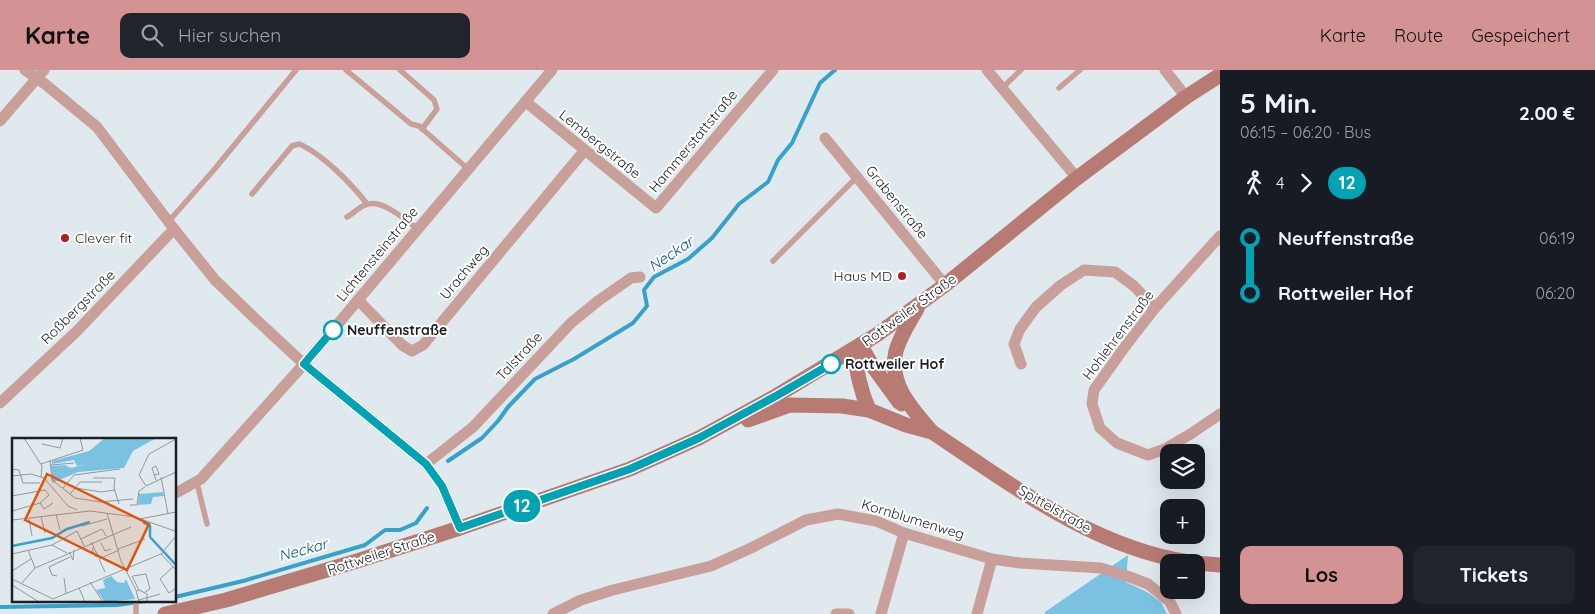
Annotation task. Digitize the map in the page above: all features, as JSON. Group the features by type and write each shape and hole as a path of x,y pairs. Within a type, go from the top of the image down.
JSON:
{"main road":[{"name":"Rottweiler Straße","path":"165,614 226,600 460,528 630,469 699,438 776,396 857,348 919,306 1077,178 1186,97 1220,75"},
{"name":"Spittelstraße","path":"919,306 896,350 894,373 901,392 932,432 1073,523 1102,536 1160,557"},
{"name":"Spittelstraße","path":"857,348 872,365 898,402 916,413"},
{"path":"857,348 857,375 861,392 869,410"},
{"name":"Spittelstraße","path":"699,438 790,405 842,406 869,410 906,425 932,432"},
{"path":"1205,564 1219,566"}],"street":[{"path":"24,70 40,74 97,127 171,225 216,280 304,364 426,464 442,486 460,528"},
{"name":"Hammerstattstraße","path":"656,208 773,70"},
{"path":"987,70 1077,178"},
{"path":"1164,70 1186,97"},
{"name":"Lichtensteinstraße","path":"176,493 202,480 304,364 526,102 546,72"},
{"path":"0,121 40,74"},
{"name":"Lembergstraße","path":"526,102 656,208"},
{"name":"Grabenstraße","path":"825,138 858,176 945,286"},
{"name":"Urachweg","path":"358,300 402,345 412,351 423,345 584,151"},
{"name":"Roßbergstraße","path":"0,403 77,331 171,225"},
{"name":"Hohlehrenstraße","path":"1220,236 1155,308 1094,390 1092,404 1100,428 1118,444 1148,455 1165,449 1220,414"},
{"path":"1021,364 1014,344 1020,329 1036,307 1061,285 1084,270 1114,272 1134,286 1155,308"},
{"name":"Talstraße","path":"426,464 473,427 571,323 631,278 640,277"},
{"name":"Kornblumenweg","path":"553,614 581,600 613,590 712,566 806,520 838,514 876,522 904,534 992,559 1020,564 1101,568 1148,584 1170,602 1176,614"},
{"path":"881,614 904,534"},
{"path":"977,614 992,559"},
{"path":"836,614 849,614"}],"lane":[{"path":"171,225 296,70"},
{"path":"346,70 411,124 422,129 468,170"},
{"path":"400,70 434,100 437,109 422,129"},
{"path":"1002,88 1022,70"},
{"path":"1060,88 1080,70"},
{"path":"252,194 292,146 299,144 310,149 341,176 367,204"},
{"path":"773,261 858,176"},
{"path":"347,217 367,204 376,203 383,205 418,229"},
{"path":"197,483 207,524"}],"shaded area":[{"path":"1128,555 1126,582 1147,592 1161,602 1167,614 1045,614 1045,612"}],"waterway":[{"name":"Neckar","path":"448,461 482,438 535,379 574,359 633,323 647,306 644,290 654,277 688,259 712,238 739,204 768,182 778,160 792,143 820,83 835,70"},
{"name":"Neckar","path":"176,597 243,581 365,545 385,530 400,530 416,523 427,508"},
{"name":"Neckar","path":"0,607 117,605 139,602"}],"bus line":[{"name":"12","path":"333,330 304,364 426,464 442,486 460,528 630,469 699,438 831,364"}],"place":[{"name":"Clever fit","path":"65,238"},
{"name":"Haus MD","path":"902,276"},
{"name":"Neuffenstraße","path":"333,330"},
{"name":"Rottweiler Hof","path":"831,364"}]}
